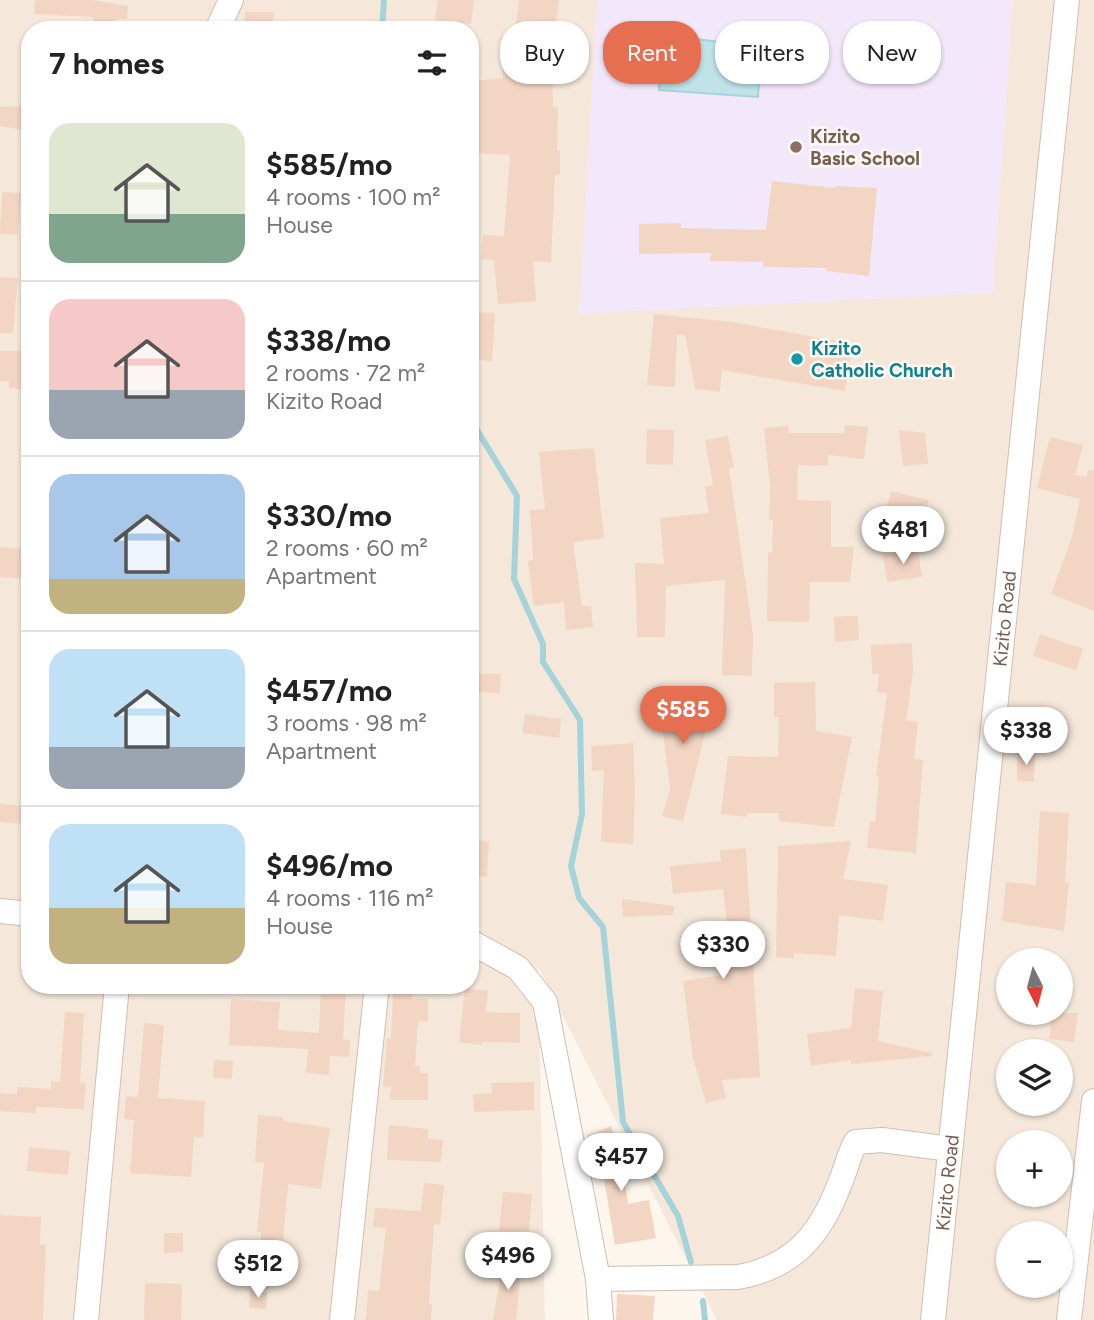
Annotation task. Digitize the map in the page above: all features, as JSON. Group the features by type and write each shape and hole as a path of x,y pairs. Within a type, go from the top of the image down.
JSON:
{"street":[{"path":"221,21 231,0"},
{"name":"Kizito Road","path":"933,1320 1067,0"},
{"path":"0,911 21,913"},
{"path":"479,946 518,968 545,1002 598,1279 601,1320"},
{"path":"86,1320 116,994"},
{"path":"342,1320 376,994"},
{"path":"1069,1320 1094,1101"},
{"path":"598,1279 738,1278 758,1274 806,1244 821,1223 856,1142 882,1140 950,1149"}],"shaded area":[{"path":"0,0 1094,0 1094,1320 717,1320 538,967 545,1320 0,1320"},
{"name":"Kizito Basic School","path":"597,0 1013,0 993,293 579,314"}],"water":[{"path":"701,40 715,41 715,84 759,84 758,97 659,90 659,84 701,84"}],"building":[{"path":"35,0 92,0 128,6 127,19 116,21 93,21 94,17 34,14"},
{"path":"438,0 474,0 471,21 435,20"},
{"path":"519,0 559,0 556,21 517,21"},
{"path":"245,12 274,12 274,21 244,21"},
{"path":"500,78 500,84 552,84 553,107 558,107 557,151 560,151 560,175 555,175 551,262 533,261 536,301 498,304 494,260 481,259 483,235 504,236 510,155 479,153 479,80"},
{"path":"21,106 21,130 0,126 0,107"},
{"path":"772,181 835,188 877,188 869,276 826,271 826,268 763,267 763,262 710,261 711,253 639,254 639,224 681,223 681,228 766,230"},
{"path":"2,192 21,193 18,235 0,234"},
{"path":"0,277 18,278 13,333 0,333"},
{"path":"479,312 495,313 492,361 479,360"},
{"path":"654,314 732,322 853,344 845,391 722,370 720,392 695,389 685,335 677,335 675,387 647,385"},
{"path":"0,351 21,351 21,389 9,388 9,381 0,381"},
{"path":"845,425 868,427 864,459 828,455 828,466 798,465 797,500 831,501 831,547 854,547 850,582 810,582 809,622 767,621 768,553 772,552 773,520 769,520 770,486 764,428 788,426 789,433 844,433"},
{"path":"647,429 674,430 673,465 646,464"},
{"path":"899,430 925,433 928,464 903,466"},
{"path":"728,436 734,467 729,468 753,634 752,676 722,675 725,580 666,586 665,637 637,637 635,563 664,564 660,518 709,513 705,487 713,485 705,440"},
{"path":"1050,437 1083,445 1075,475 1086,477 1088,470 1094,471 1094,611 1051,594 1072,537 1080,499 1037,488"},
{"path":"594,448 604,538 573,542 582,606 591,606 593,627 566,630 564,602 534,606 528,561 533,560 530,510 545,509 539,452"},
{"path":"891,491 929,500 923,524 885,515"},
{"path":"0,547 21,548 21,578 0,577"},
{"path":"918,550 922,577 887,582 883,555"},
{"path":"858,616 859,640 835,642 834,617"},
{"path":"1040,634 1083,649 1076,670 1033,656"},
{"path":"912,643 913,672 906,720 918,722 914,759 923,760 916,853 867,848 870,821 875,822 879,777 876,776 887,693 877,692 879,674 872,674 871,645"},
{"path":"479,673 501,674 500,693 479,692"},
{"path":"815,682 816,731 852,737 834,827 779,821 779,813 747,813 747,817 721,814 728,756 778,757 779,717 774,717 774,683"},
{"path":"715,694 683,821 662,816 670,790 659,700"},
{"path":"525,714 561,719 559,738 522,733"},
{"path":"633,743 633,844 601,842 604,770 592,771 591,746"},
{"path":"1017,753 1035,753 1034,782 1017,781"},
{"path":"0,804 21,806 21,824 0,822"},
{"path":"1040,811 1069,813 1065,882 1069,883 1064,931 1002,921 1006,882 1036,885"},
{"path":"479,840 489,841 487,877 479,876"},
{"path":"851,841 843,879 888,885 883,921 839,915 836,956 794,953 794,958 776,957 778,846"},
{"path":"746,848 760,1077 722,1080 726,1098 706,1103 693,1058 683,981 728,974 726,950 730,950 723,889 673,894 670,866 721,861 720,850"},
{"path":"622,899 674,906 673,915 623,917"},
{"path":"855,988 883,991 878,1041 932,1053 932,1056 851,1064 851,1060 811,1066 807,1034 851,1028"},
{"path":"479,990 488,991 486,1012 520,1013 520,1043 482,1042 482,1045 459,1042 464,994 479,994"},
{"path":"321,994 346,994 343,1039 350,1040 349,1057 330,1056 329,1075 306,1073 308,1049 229,1045 231,999 280,1002 278,1030 319,1033"},
{"path":"393,994 413,994 412,999 428,999 428,1021 418,1021 415,1066 420,1066 420,1073 428,1073 428,1100 390,1100 391,1087 383,1087 387,1038 391,1039"},
{"path":"65,1012 84,1013 80,1083 86,1083 84,1109 36,1107 36,1113 0,1111 0,1093 17,1094 17,1087 51,1089 51,1081 60,1082"},
{"path":"1073,1013 1078,1013 1074,1042 1073,1039 1049,1039 1050,1026 1073,1026"},
{"path":"144,1023 164,1025 158,1098 205,1101 203,1138 194,1137 191,1177 130,1173 134,1120 124,1119 126,1096 138,1097"},
{"path":"214,1060 233,1061 232,1079 213,1078"},
{"path":"534,1082 534,1110 474,1112 473,1094 492,1093 491,1083"},
{"path":"258,1115 283,1117 283,1121 330,1128 321,1189 288,1184 283,1241 286,1241 285,1259 260,1258 261,1232 257,1232 264,1163 255,1162"},
{"path":"389,1125 428,1129 428,1139 443,1140 441,1162 387,1160"},
{"path":"611,1126 620,1150 628,1204 649,1200 656,1238 615,1245 604,1179 587,1136"},
{"path":"29,1147 70,1151 68,1175 27,1171"},
{"path":"424,1183 444,1185 440,1225 434,1224 429,1304 432,1304 431,1320 366,1320 368,1290 379,1291 386,1228 373,1227 375,1208 421,1211"},
{"path":"503,1192 532,1194 529,1231 499,1231"},
{"path":"0,1215 41,1217 40,1245 46,1244 43,1320 0,1320"},
{"path":"164,1233 183,1233 183,1252 164,1253"},
{"path":"503,1261 522,1263 516,1320 493,1320"},
{"path":"145,1283 182,1284 181,1320 144,1320"},
{"path":"250,1291 267,1292 266,1309 249,1308"},
{"path":"617,1294 655,1296 653,1320 616,1320"}],"waterway":[{"path":"383,21 384,0"},
{"path":"479,433 517,496 514,579 543,644 543,662 580,720 582,814 571,866 579,898 603,927 623,1122 678,1216 691,1262"},
{"path":"703,1301 705,1320"}],"place":[{"name":"Kizito Basic School","path":"796,147"},
{"name":"Kizito Catholic Church","path":"797,359"}]}
